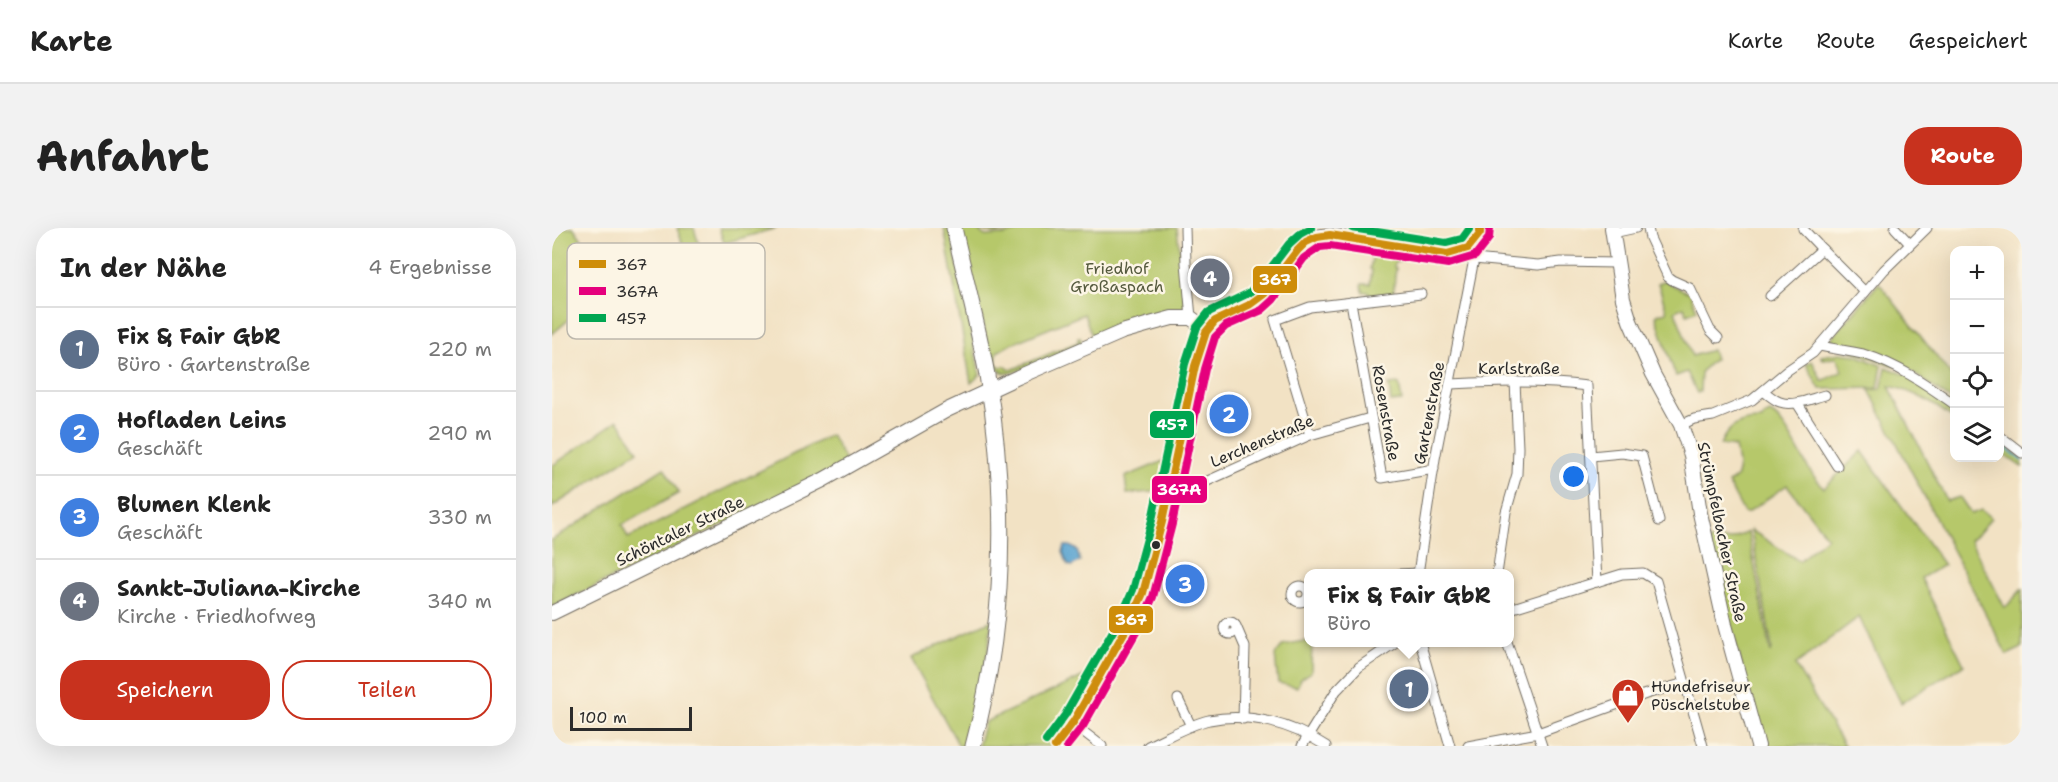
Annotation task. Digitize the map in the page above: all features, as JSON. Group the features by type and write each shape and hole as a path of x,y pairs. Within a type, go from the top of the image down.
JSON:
{"main road":[{"path":"954,228 989,390 997,450 1001,508 1001,567 997,625 989,681 973,746"}],"street":[{"path":"1185,228 1191,318"},
{"path":"1471,254 1480,228"},
{"path":"1612,231 1636,228"},
{"path":"1648,228 1650,238 1668,277 1690,288 1710,330 1718,338"},
{"path":"1895,228 1910,244"},
{"path":"1681,425 1752,400 1820,346 1865,292 1927,228"},
{"path":"1803,229 1865,292"},
{"name":"Strümpfelbacher Straße","path":"1612,231 1623,299 1642,351 1681,425 1691,455 1700,513 1725,625 1758,746"},
{"path":"1062,746 1069,736 1072,723 1118,644 1142,595 1206,329 1217,319 1255,302 1267,291 1304,243 1321,232 1447,254 1471,254 1538,266 1561,262 1616,264"},
{"path":"1770,296 1822,249"},
{"name":"Gartenstraße","path":"1419,569 1471,254"},
{"path":"1310,435 1275,320 1310,307 1420,294"},
{"name":"Rosenstraße","path":"1351,302 1382,478 1434,469"},
{"path":"989,390 1122,332 1172,318 1191,318 1206,329"},
{"path":"1820,346 1863,354 1887,364 1912,375 1950,401"},
{"path":"982,352 988,365 996,374 1008,378 1018,377"},
{"path":"1497,569 1506,512 1517,474 1515,381"},
{"name":"Karlstraße","path":"1450,384 1515,381 1587,386 1591,456"},
{"name":"Schöntaler Straße","path":"552,613 823,480 946,410 989,390"},
{"path":"1763,391 1781,402 1797,403 1825,395"},
{"path":"1797,403 1837,466"},
{"name":"Lerchenstraße","path":"1167,492 1183,492 1310,435 1370,418"},
{"path":"2004,439 2022,453"},
{"path":"1597,582 1591,456 1622,453 1641,456 1659,521"},
{"path":"1514,607 1622,574 1643,573 1656,581 1703,746"},
{"path":"1236,626 1245,647 1243,718"},
{"path":"1302,746 1336,691 1359,667 1389,647"},
{"path":"1421,647 1450,746"},
{"path":"1509,647 1542,746"},
{"path":"1468,746 1538,733 1646,694 1684,683"},
{"path":"1178,699 1191,726"},
{"path":"1149,746 1208,720 1243,718 1278,723 1326,746"},
{"path":"1055,746 1063,732 1072,723"},
{"path":"1072,723 1102,746"}],"green space":[{"path":"552,228 574,228 584,243 567,243 567,321 552,334"},
{"path":"677,228 694,228 698,243 682,243"},
{"path":"719,228 777,228 724,243"},
{"path":"944,228 950,228 980,375 971,383"},
{"name":"Friedhof Großaspach","path":"959,228 975,228 985,236 1005,235 1028,228 1177,228 1186,310 1092,336 1084,314 997,352 996,363 1000,367 1006,366 1008,369 1013,369 1078,342 1080,337 1082,343 1032,366 1006,373 992,362"},
{"path":"978,228 1019,228 993,233"},
{"path":"1374,250 1400,255 1394,267 1396,268 1393,296 1368,298 1369,292 1363,292 1362,284 1370,284"},
{"path":"1667,280 1670,284 1690,293 1697,310 1687,314 1684,307 1675,311 1692,356 1712,350 1715,359 1701,371 1700,392 1697,393 1687,372 1676,376 1656,317 1658,314 1667,312 1658,283"},
{"path":"1879,283 1950,374 1950,399 1912,372 1831,343 1830,340"},
{"path":"1840,353 1856,355 1882,366 1878,388 1820,389 1806,364 1812,361 1822,381 1843,371 1837,358 1823,359 1821,356"},
{"path":"1886,367 1911,377 1950,404 1950,416 1907,391 1889,386 1947,501 1960,497 1971,514 1981,510 1991,518 1970,540 2005,608 2022,589 2022,648 2007,655 1869,390 1881,389"},
{"path":"1399,384 1402,401 1391,402 1389,385"},
{"path":"1770,413 1781,423 1811,472 1824,488 1862,451 1944,565 1921,578 1964,665 1901,703 1859,617 1795,665 1844,746 1763,746 1708,540 1729,540 1748,532 1771,653 1751,530 1799,561 1827,537 1787,485 1744,513 1728,483 1738,473 1738,463 1735,447 1720,445 1723,438 1736,425 1742,422 1762,420"},
{"path":"618,420 638,451 552,507 552,466"},
{"path":"831,435 847,464 552,607 552,540 664,468 679,493 622,525 628,538"},
{"path":"2004,442 2022,458 2022,467 2004,455"},
{"path":"1171,458 1163,491 1127,494 1125,477"},
{"path":"992,620 988,652 966,746 959,746 911,658"},
{"path":"1304,641 1304,647 1312,647 1311,672 1301,679 1297,687 1278,683 1275,655 1283,645"},
{"path":"1091,673 1051,746 978,746 985,722"}],"water":[{"path":"1065,546 1077,550 1080,561 1072,566 1068,565 1063,552"}],"waterway":[{"path":"2004,446 2022,460"}],"transit line":[{"name":"457","path":"1046,741 1065,715 1121,617 1133,590 1152,520 1185,364 1197,327 1209,312 1249,293 1289,244 1311,228"},
{"name":"457","path":"1352,228 1446,243 1462,239 1470,228"},
{"name":"367","path":"1055,746 1074,721 1130,622 1143,593 1162,522 1195,366 1206,332 1215,321 1249,305 1264,294 1297,251 1306,242 1317,237 1330,235 1447,254 1468,248 1480,233 1480,228"},
{"name":"367A","path":"1067,746 1083,726 1139,627 1153,597 1172,524 1205,369 1215,337 1226,326 1262,310 1273,300 1304,258 1320,247 1330,246 1448,264 1475,256 1489,238 1490,228"}],"place":[{"name":"Sankt-Juliana-Kirche","path":"1210,278"},
{"name":"Hofladen Leins","path":"1229,414"},
{"name":"Blumen Klenk","path":"1185,584"},
{"name":"Fix & Fair GbR","path":"1409,689"},
{"name":"Hundefriseur Püschelstube","path":"1628,724"}]}
